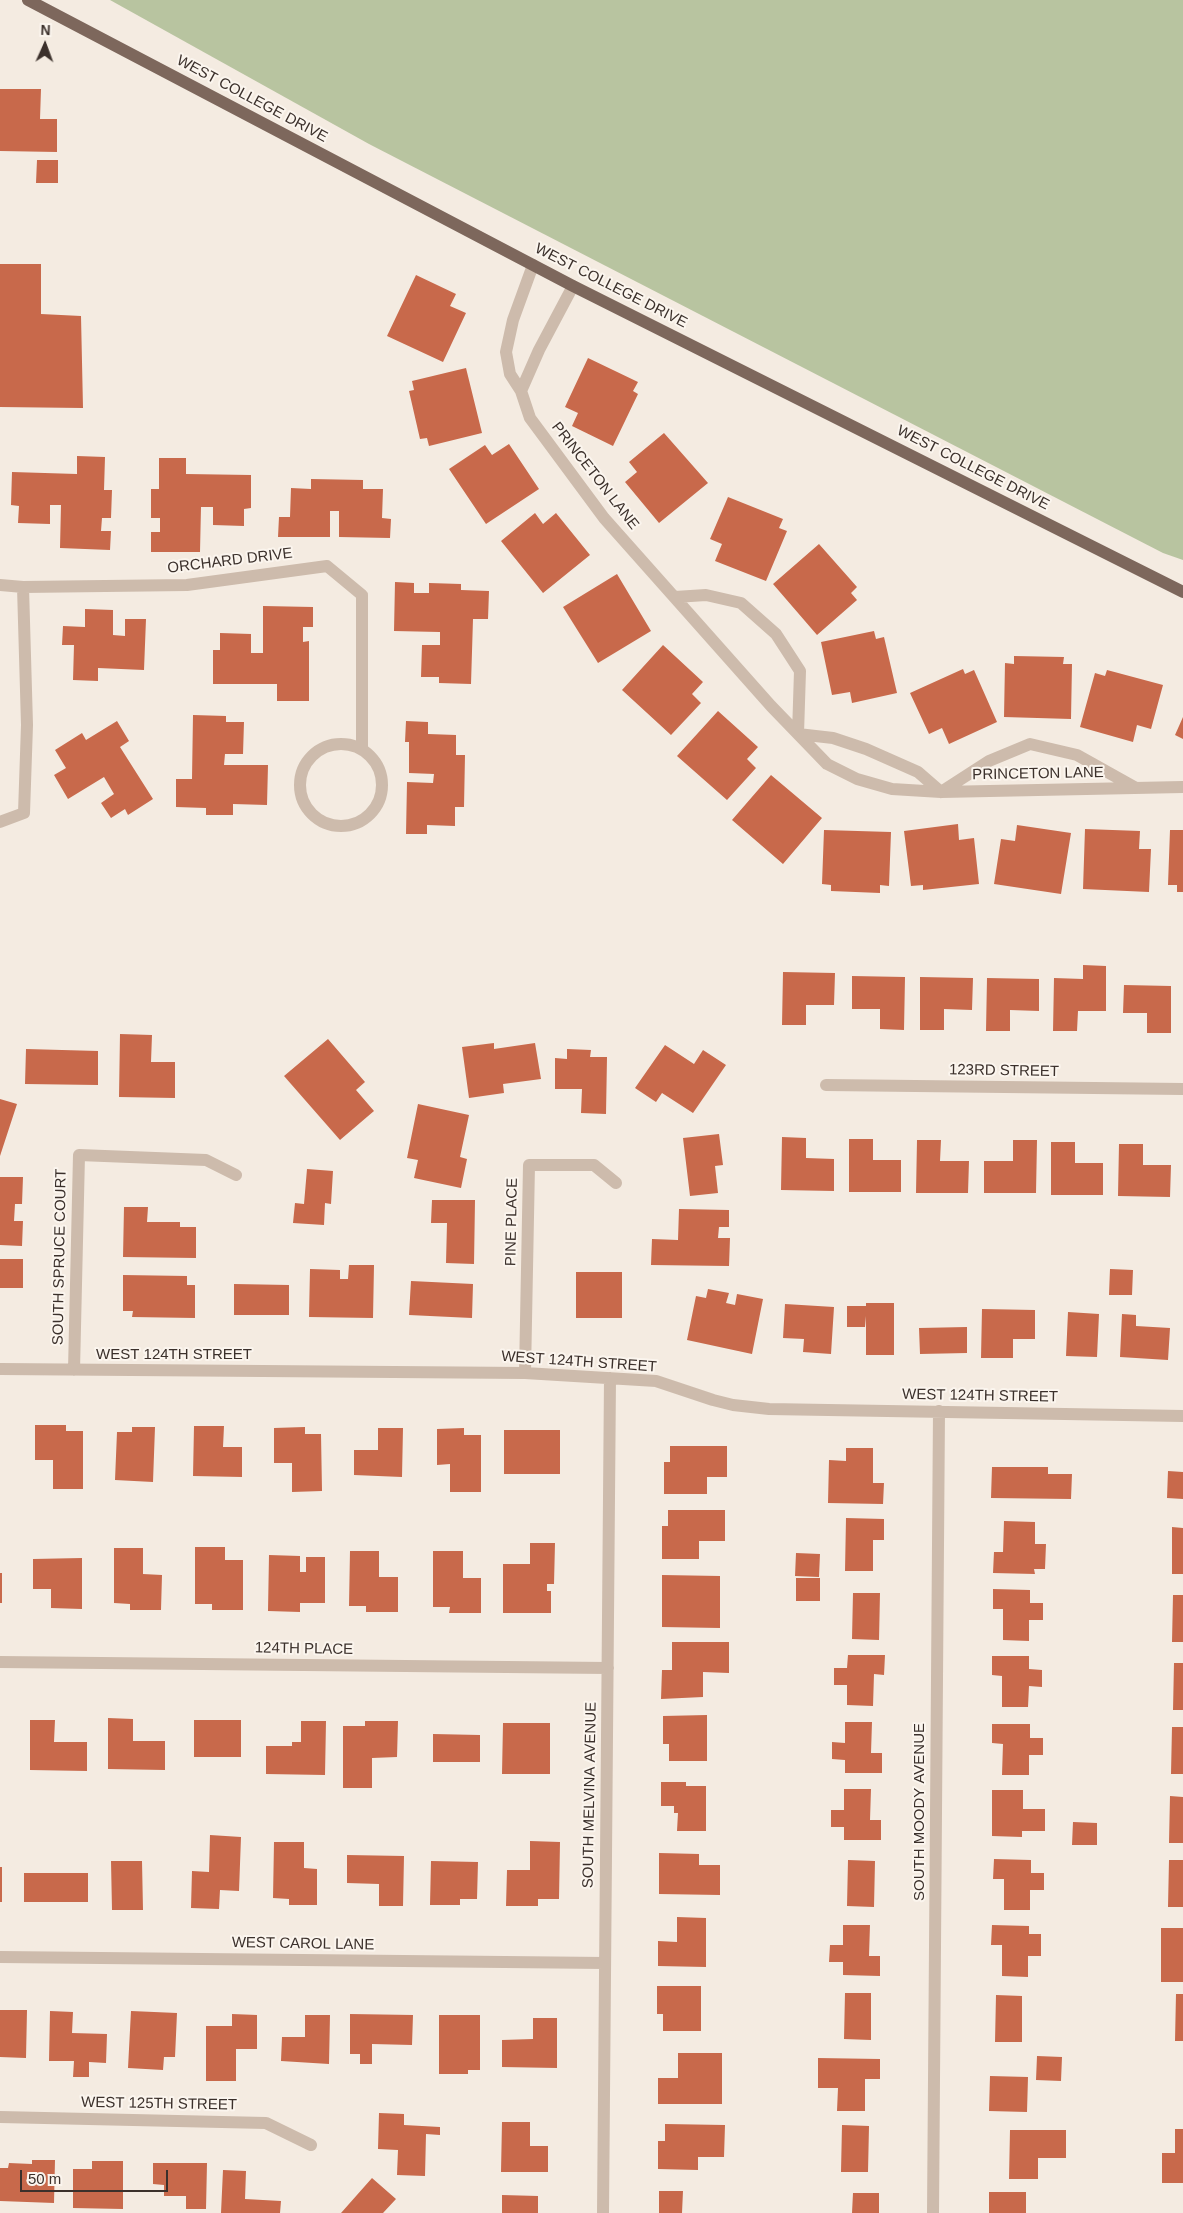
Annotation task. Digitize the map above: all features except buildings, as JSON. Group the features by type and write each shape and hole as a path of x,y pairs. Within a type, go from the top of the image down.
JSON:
{"main road":[{"name":"WEST COLLEGE DRIVE","path":"28,0 573,286 1183,592"}],"street":[{"name":"PRINCETON LANE","path":"533,265 513,320 506,352 510,374 521,391 530,418 604,518 771,706 827,764 857,780 892,789 941,792 1183,787"},
{"path":"521,391 573,286"},
{"name":"ORCHARD DRIVE","path":"0,584 23,587 187,585 327,566 362,596 362,749"},
{"path":"0,822 24,813 27,725 23,587"},
{"path":"675,597 706,595 741,603 776,634 800,671 798,734 833,738 866,749 918,772 941,792"},
{"path":"334,744 348,744 362,749 372,758 378,768 382,781 381,794 376,806 368,815 351,824 332,824 320,819 309,810 302,798 300,784 302,770 310,758 321,749 334,744"},
{"name":"PRINCETON LANE","path":"941,792 989,761 1030,744 1077,755 1137,788"},
{"name":"123RD STREET","path":"826,1085 1183,1089"},
{"name":"SOUTH SPRUCE COURT","path":"74,1370 79,1156 206,1160 236,1175"},
{"name":"PINE PLACE","path":"525,1373 529,1165 594,1165 616,1183"},
{"name":"WEST 124TH STREET","path":"0,1369 525,1373 656,1381 713,1400 769,1410 1183,1416"},
{"name":"SOUTH MELVINA AVENUE","path":"603,2213 610,1378"},
{"name":"SOUTH MOODY AVENUE","path":"933,2213 939,1411"},
{"name":"124TH PLACE","path":"0,1662 608,1668"},
{"name":"WEST CAROL LANE","path":"0,1957 605,1963"},
{"name":"WEST 125TH STREET","path":"0,2117 266,2123 311,2145"}],"green space":[{"path":"110,0 1183,0 1183,560 1163,553 369,144"}]}
